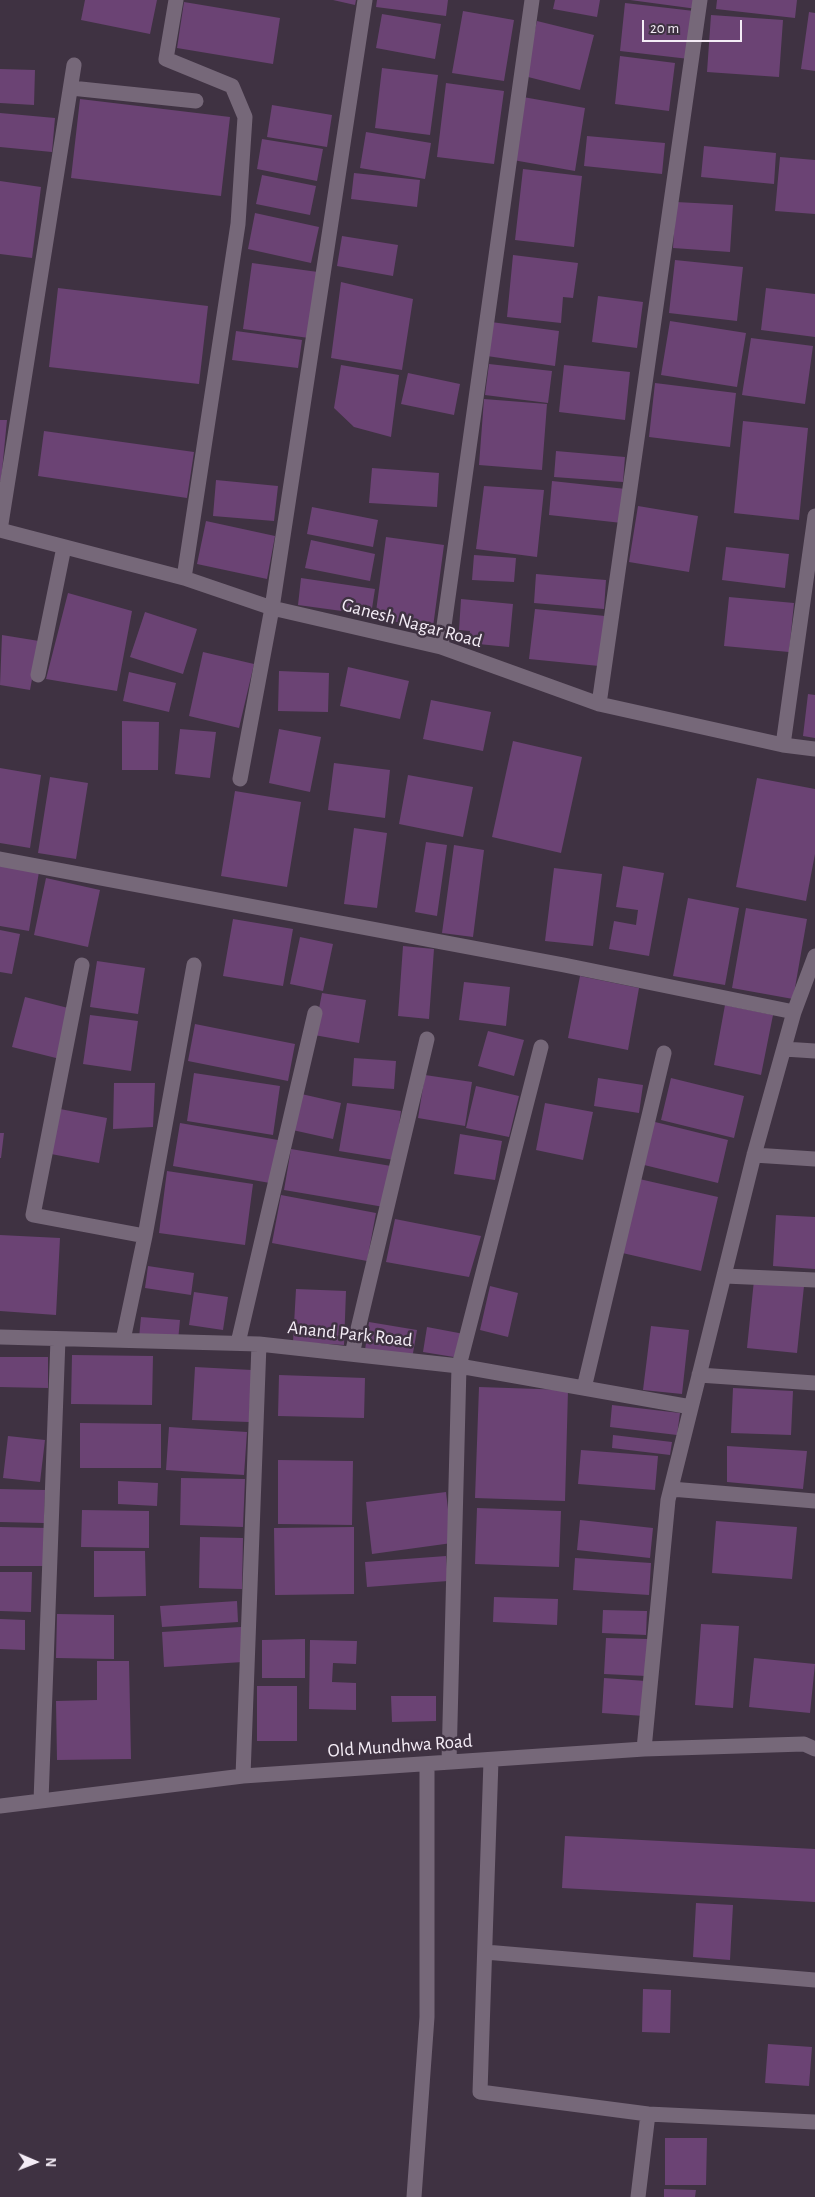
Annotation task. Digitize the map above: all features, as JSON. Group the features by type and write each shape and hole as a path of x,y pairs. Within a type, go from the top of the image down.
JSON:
{"street":[{"path":"176,0 166,59 232,86 245,117 238,224 184,578"},
{"path":"240,779 272,608 365,0"},
{"path":"441,647 532,0"},
{"path":"599,704 700,0"},
{"path":"0,530 74,65"},
{"path":"71,88 196,101"},
{"path":"783,745 815,516"},
{"name":"Ganesh Nagar Road","path":"0,530 184,578 272,608 441,647 599,704 783,745 815,749"},
{"path":"38,675 64,547"},
{"path":"0,859 564,965 794,1012"},
{"path":"644,1749 668,1500 754,1155 794,1012 815,956"},
{"path":"123,1340 145,1236 194,964"},
{"path":"82,965 33,1215 145,1236"},
{"path":"238,1344 315,1013"},
{"path":"352,1354 427,1038"},
{"path":"449,1762 459,1366 541,1047"},
{"path":"784,1049 815,1051"},
{"path":"584,1388 664,1053"},
{"path":"754,1155 815,1159"},
{"path":"725,1276 815,1280"},
{"name":"Anand Park Road","path":"0,1337 259,1344 459,1366 691,1407"},
{"path":"41,1801 58,1339"},
{"path":"243,1776 259,1344"},
{"path":"700,1375 815,1383"},
{"path":"671,1489 815,1501"},
{"name":"Old Mundhwa Road","path":"0,1806 243,1776 644,1749 811,1743"},
{"path":"491,1760 480,2092 648,2114 815,2122"},
{"path":"414,2197 427,2018 427,1764"},
{"path":"485,1952 815,1980"},
{"path":"638,2197 648,2114"}],"building":[{"path":"85,0 157,0 150,34 81,20"},
{"path":"333,0 356,0 355,5"},
{"path":"377,0 448,0 446,16 376,7"},
{"path":"555,0 600,0 597,17 553,9"},
{"path":"630,0 698,0 697,9"},
{"path":"717,0 797,0 795,18 716,9"},
{"path":"184,2 280,18 273,64 177,48"},
{"path":"625,3 694,11 689,59 620,51"},
{"path":"463,11 514,20 504,81 452,73"},
{"path":"809,12 815,13 815,71 801,69"},
{"path":"382,14 441,24 435,59 376,48"},
{"path":"711,15 783,20 779,77 707,72"},
{"path":"537,21 594,35 580,90 524,76"},
{"path":"620,56 675,63 669,111 615,104"},
{"path":"382,68 438,75 430,135 375,128"},
{"path":"0,69 35,70 34,105 0,103"},
{"path":"446,83 504,91 494,164 437,157"},
{"path":"523,97 585,108 575,171 513,160"},
{"path":"80,99 230,117 221,196 71,178"},
{"path":"272,105 332,115 327,147 267,137"},
{"path":"0,113 55,118 52,152 0,147"},
{"path":"366,132 431,143 425,179 360,168"},
{"path":"587,136 665,143 662,174 584,166"},
{"path":"262,139 323,149 317,181 257,169"},
{"path":"704,146 776,153 774,184 701,177"},
{"path":"780,157 815,160 815,214 775,211"},
{"path":"523,169 582,176 574,247 515,240"},
{"path":"354,173 420,180 417,207 351,199"},
{"path":"262,175 316,186 310,215 256,204"},
{"path":"0,181 41,187 32,258 0,254"},
{"path":"676,202 733,205 730,252 673,248"},
{"path":"255,213 319,227 311,263 248,249"},
{"path":"342,236 398,245 393,276 337,266"},
{"path":"513,255 578,263 573,298 563,297 561,323 507,317"},
{"path":"675,260 743,267 737,321 669,313"},
{"path":"252,263 318,272 309,338 243,329"},
{"path":"341,282 413,299 402,370 331,358"},
{"path":"58,288 208,306 199,384 49,367"},
{"path":"766,288 815,294 815,337 761,330"},
{"path":"598,296 643,302 637,348 592,342"},
{"path":"670,321 746,333 737,387 661,375"},
{"path":"491,322 559,331 555,366 487,356"},
{"path":"236,331 302,340 298,368 232,360"},
{"path":"751,338 813,346 805,404 742,395"},
{"path":"489,364 552,371 548,403 485,395"},
{"path":"341,365 399,375 391,437 354,427 334,408"},
{"path":"564,365 630,372 625,420 559,412"},
{"path":"408,373 460,384 454,415 401,404"},
{"path":"655,383 736,393 730,447 649,437"},
{"path":"484,399 547,404 542,470 479,465"},
{"path":"0,420 7,420 1,481 0,481"},
{"path":"743,421 808,428 799,520 734,513"},
{"path":"44,431 194,452 187,498 38,476"},
{"path":"556,451 625,457 623,482 554,477"},
{"path":"372,468 439,473 437,507 369,503"},
{"path":"216,480 278,486 274,521 213,516"},
{"path":"552,481 626,489 622,523 549,515"},
{"path":"484,486 544,490 537,557 476,549"},
{"path":"638,506 698,516 689,572 629,562"},
{"path":"312,507 378,520 373,547 307,534"},
{"path":"206,521 275,536 267,579 197,564"},
{"path":"386,537 444,545 433,627 375,619"},
{"path":"311,540 375,554 370,581 305,568"},
{"path":"726,547 789,554 785,588 722,580"},
{"path":"474,555 516,558 514,582 472,580"},
{"path":"536,574 606,580 604,609 534,603"},
{"path":"301,578 375,589 371,615 298,605"},
{"path":"68,593 132,611 117,691 46,679"},
{"path":"729,597 794,603 789,652 724,646"},
{"path":"461,599 513,604 509,647 468,643 470,631 459,630"},
{"path":"535,609 605,616 599,666 529,659"},
{"path":"145,612 197,629 183,674 130,657"},
{"path":"2,635 39,641 30,690 0,685"},
{"path":"203,652 254,664 239,728 189,716"},
{"path":"348,667 409,681 400,719 340,706"},
{"path":"279,671 329,673 328,712 278,711"},
{"path":"129,672 176,683 169,712 123,701"},
{"path":"808,694 815,695 815,738 803,736"},
{"path":"431,700 491,712 483,751 423,739"},
{"path":"122,721 159,722 158,770 122,770"},
{"path":"180,729 216,732 210,778 175,774"},
{"path":"279,729 321,737 310,792 269,783"},
{"path":"513,741 582,757 561,853 492,837"},
{"path":"334,763 390,770 385,818 328,810"},
{"path":"0,768 41,775 30,848 0,843"},
{"path":"408,775 473,787 463,837 399,824"},
{"path":"50,777 88,783 76,859 38,853"},
{"path":"757,778 815,789 815,854 806,901 736,887"},
{"path":"235,791 301,802 287,887 221,876"},
{"path":"354,828 387,833 377,908 344,904"},
{"path":"426,842 447,845 437,916 415,912"},
{"path":"454,845 484,850 473,937 442,933"},
{"path":"0,866 39,872 29,931 0,926"},
{"path":"623,866 664,873 649,956 609,949 614,921 636,925 638,910 616,907"},
{"path":"554,868 602,874 593,946 545,941"},
{"path":"46,878 100,890 88,947 34,935"},
{"path":"688,898 739,908 725,985 673,976"},
{"path":"746,908 807,919 793,999 732,988"},
{"path":"233,919 293,929 283,986 223,976"},
{"path":"0,930 20,934 12,974 0,972"},
{"path":"300,937 333,944 323,991 290,984"},
{"path":"403,946 434,949 429,1019 398,1016"},
{"path":"97,961 145,968 138,1014 90,1007"},
{"path":"580,976 639,988 628,1050 568,1038"},
{"path":"464,982 510,987 506,1026 459,1020"},
{"path":"322,993 366,1000 359,1043 314,1035"},
{"path":"25,997 72,1009 60,1059 12,1047"},
{"path":"725,1005 773,1015 761,1075 714,1065"},
{"path":"90,1015 138,1021 131,1071 83,1064"},
{"path":"195,1024 295,1044 288,1081 188,1061"},
{"path":"488,1031 524,1040 514,1076 478,1066"},
{"path":"354,1058 396,1061 394,1089 352,1086"},
{"path":"194,1073 280,1086 273,1135 187,1121"},
{"path":"425,1075 472,1082 465,1126 418,1118"},
{"path":"598,1078 643,1085 639,1113 594,1106"},
{"path":"671,1078 744,1096 734,1138 661,1120"},
{"path":"114,1083 155,1083 153,1127 113,1129"},
{"path":"476,1086 519,1096 509,1137 466,1128"},
{"path":"297,1093 341,1103 333,1139 288,1129"},
{"path":"347,1103 401,1111 394,1160 339,1151"},
{"path":"545,1103 593,1112 583,1160 536,1150"},
{"path":"60,1109 107,1118 99,1163 51,1154"},
{"path":"651,1121 728,1140 718,1183 640,1164"},
{"path":"180,1123 278,1140 270,1183 173,1166"},
{"path":"0,1133 4,1133 1,1158 0,1158"},
{"path":"460,1134 502,1141 495,1180 454,1174"},
{"path":"291,1149 391,1166 384,1207 284,1190"},
{"path":"167,1171 253,1184 245,1245 159,1233"},
{"path":"635,1178 718,1197 701,1271 618,1252"},
{"path":"281,1195 376,1213 367,1261 272,1243"},
{"path":"776,1215 815,1217 815,1269 773,1266"},
{"path":"395,1219 481,1236 469,1277 386,1262"},
{"path":"0,1235 60,1238 56,1315 0,1311"},
{"path":"148,1266 194,1273 191,1295 145,1288"},
{"path":"754,1280 804,1286 797,1353 747,1348"},
{"path":"490,1286 518,1293 508,1337 480,1330"},
{"path":"296,1289 346,1291 344,1345 293,1342"},
{"path":"194,1292 228,1297 223,1330 189,1325"},
{"path":"141,1317 180,1320 178,1341 139,1338"},
{"path":"369,1322 417,1330 412,1359 365,1350"},
{"path":"651,1326 689,1330 682,1394 643,1390"},
{"path":"427,1327 464,1334 460,1358 423,1352"},
{"path":"72,1355 153,1356 152,1405 71,1404"},
{"path":"0,1357 48,1357 48,1388 0,1387"},
{"path":"195,1367 252,1370 249,1422 192,1420"},
{"path":"279,1375 365,1378 364,1418 278,1416"},
{"path":"479,1387 568,1390 565,1501 475,1498"},
{"path":"733,1388 793,1391 791,1435 731,1433"},
{"path":"612,1405 680,1413 677,1435 610,1427"},
{"path":"80,1423 161,1424 161,1468 80,1468"},
{"path":"169,1427 247,1432 244,1475 166,1470"},
{"path":"613,1435 672,1442 670,1455 612,1448"},
{"path":"8,1436 45,1440 40,1482 3,1478"},
{"path":"727,1446 807,1451 803,1489 727,1482"},
{"path":"581,1450 658,1456 655,1490 578,1484"},
{"path":"278,1460 353,1461 352,1525 278,1524"},
{"path":"181,1478 245,1479 243,1527 180,1525"},
{"path":"118,1481 158,1483 157,1506 118,1504"},
{"path":"0,1489 45,1490 44,1523 0,1522"},
{"path":"446,1492 452,1543 372,1554 366,1502"},
{"path":"477,1508 561,1511 559,1567 475,1564"},
{"path":"82,1510 149,1511 149,1548 81,1547"},
{"path":"580,1520 653,1528 650,1558 577,1550"},
{"path":"716,1521 797,1527 792,1579 712,1573"},
{"path":"0,1527 48,1528 48,1566 0,1566"},
{"path":"354,1527 354,1594 275,1595 274,1528"},
{"path":"200,1537 243,1538 242,1589 199,1588"},
{"path":"94,1551 145,1551 146,1596 94,1597"},
{"path":"446,1556 448,1581 367,1587 365,1562"},
{"path":"575,1558 651,1563 649,1595 573,1590"},
{"path":"0,1572 32,1572 31,1612 0,1611"},
{"path":"494,1597 558,1599 557,1625 493,1622"},
{"path":"237,1601 238,1622 162,1627 160,1606"},
{"path":"603,1610 647,1611 646,1635 602,1633"},
{"path":"57,1614 114,1615 114,1659 56,1658"},
{"path":"0,1619 25,1620 25,1650 0,1649"},
{"path":"701,1624 739,1626 733,1708 695,1705"},
{"path":"241,1627 243,1662 164,1667 162,1632"},
{"path":"606,1638 648,1639 646,1676 604,1674"},
{"path":"305,1639 305,1678 262,1678 262,1640"},
{"path":"310,1640 357,1641 356,1664 333,1663 332,1682 356,1683 356,1710 309,1709"},
{"path":"754,1658 815,1664 810,1713 749,1707"},
{"path":"97,1661 129,1661 131,1759 57,1760 56,1701 97,1700"},
{"path":"604,1678 646,1681 644,1716 602,1713"},
{"path":"257,1686 297,1686 297,1741 257,1741"},
{"path":"391,1696 436,1696 436,1721 392,1722"},
{"path":"565,1836 815,1849 815,1902 562,1888"},
{"path":"696,1903 733,1905 730,1960 693,1957"},
{"path":"643,1989 671,1990 670,2033 642,2032"},
{"path":"768,2044 812,2047 809,2086 765,2083"},
{"path":"665,2138 707,2138 706,2185 665,2185"},
{"path":"664,2189 696,2190 695,2197 664,2197"}]}
